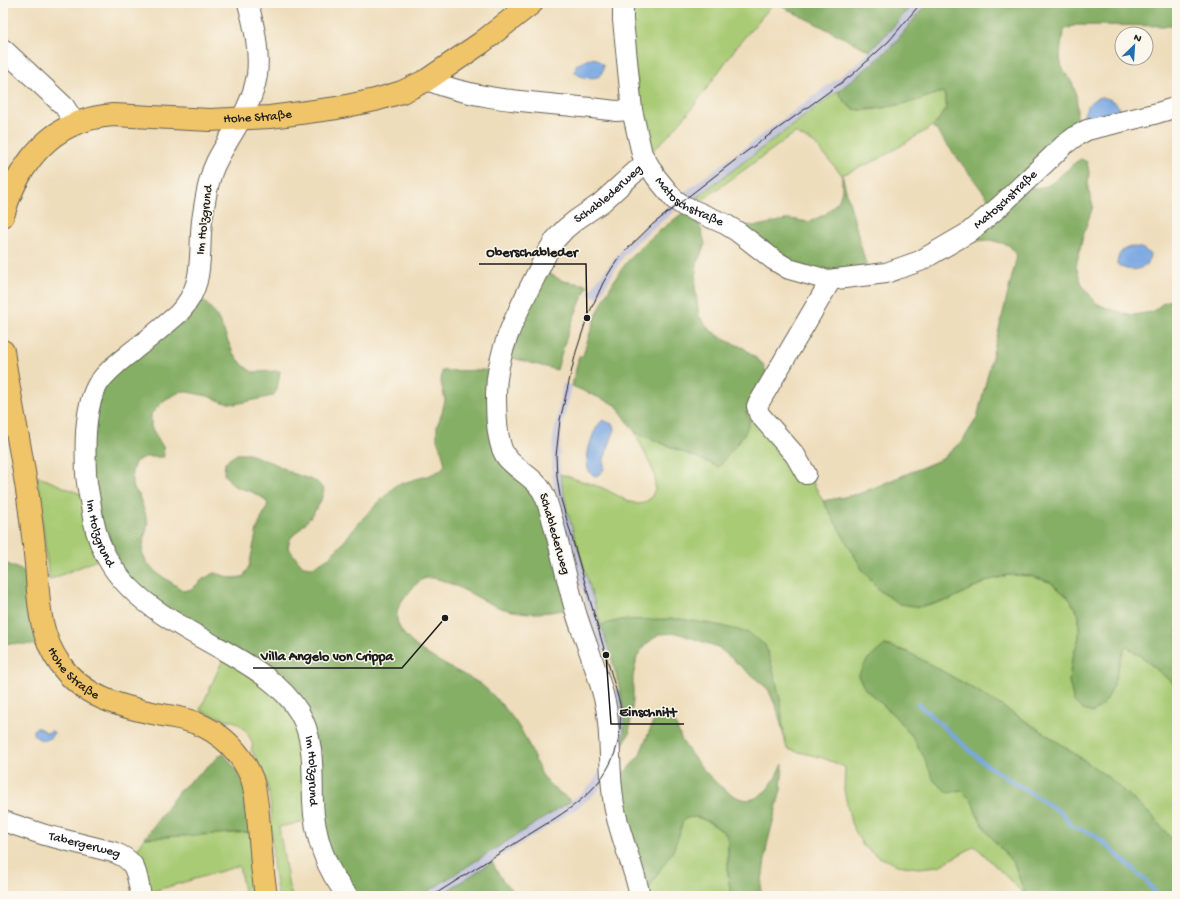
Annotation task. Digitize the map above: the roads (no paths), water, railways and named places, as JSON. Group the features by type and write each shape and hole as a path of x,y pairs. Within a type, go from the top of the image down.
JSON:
{"main road":[{"name":"Hohe Straße","path":"3,216 15,183 31,158 48,140 75,124 113,115 210,120 270,117 351,105 402,92 426,80 481,43 532,3"},
{"name":"Hohe Straße","path":"3,351 33,534 41,621 49,645 65,670 78,683 93,694 119,705 196,723 217,734 232,747 246,766 254,786 258,806 266,896"}],"street":[{"name":"Im Holzgrund","path":"248,3 257,44 258,63 253,92 241,119 217,160 210,178 202,220 200,264 194,293 187,305 178,314 107,372 97,386 87,423 85,449 86,482 98,536 104,553 115,571 128,586 143,600 161,613 258,671 280,689 291,700 299,712 306,728 311,750 314,778 314,817 322,851 332,873 348,896"},
{"name":"Matoschstraße","path":"623,3 623,20 632,110 639,142 646,162 661,184 679,203 702,215 725,224 738,232 774,260 789,269 828,280 886,273 920,261 968,233 999,207 1076,136 1087,130 1154,114 1177,106"},
{"path":"3,49 53,95 67,110 75,124"},
{"path":"426,80 445,87 486,97 616,111 632,110"},
{"name":"Schablederweg","path":"640,896 616,818 613,800 607,710 601,686 577,616 544,491 506,456 501,448 498,433 496,377 507,340 547,253 555,240 576,220 601,203 646,162"},
{"path":"806,474 795,455 759,414 757,406 828,285 828,280"},
{"name":"Tabergerweg","path":"3,821 30,831 113,852 129,859 134,867 141,896"}],"water":[{"path":"593,58 597,59 603,65 603,70 600,76 587,78 580,76 575,72 576,65"},
{"path":"1100,97 1112,100 1116,103 1120,108 1120,115 1082,122 1089,104"},
{"path":"1130,247 1142,248 1150,255 1147,264 1143,267 1132,270 1117,264 1120,253"},
{"path":"603,420 614,425 615,429 604,459 604,469 596,476 591,474 589,471 587,459 593,436 599,424"},
{"path":"39,728 47,733 51,731 54,732 47,740 41,740 33,733 33,730"}],"waterway":[{"path":"918,704 985,764 1062,813 1071,826 1095,835 1147,882 1158,896"}],"tram line":[{"path":"432,896 568,810 598,782 606,771 617,747 620,730 620,704 560,496 556,456 560,420 576,352 587,318 603,283 621,255 653,224 743,154 852,75 889,41 921,3"}],"place":[{"name":"Oberschableder","path":"587,318"},
{"name":"Villa Angelo von Crippa","path":"445,618"},
{"name":"Einschnitt","path":"606,655"}]}
